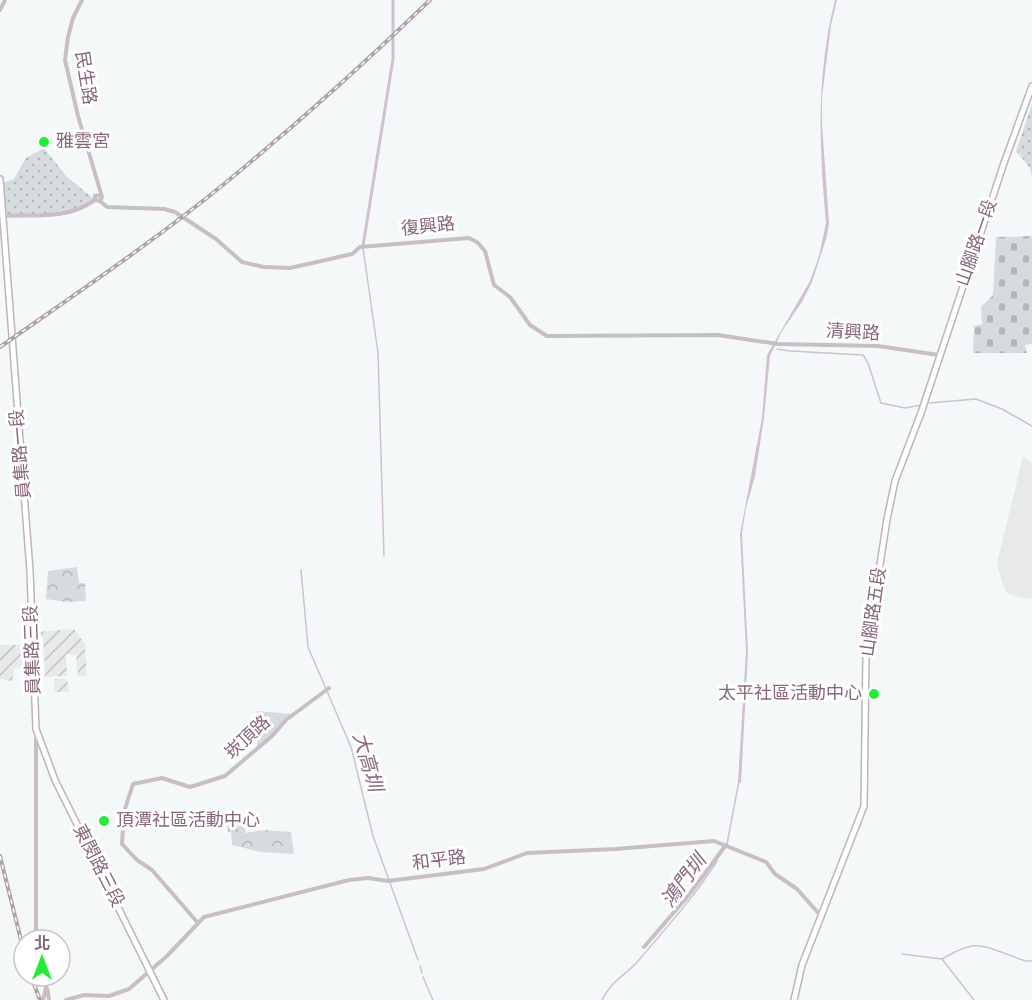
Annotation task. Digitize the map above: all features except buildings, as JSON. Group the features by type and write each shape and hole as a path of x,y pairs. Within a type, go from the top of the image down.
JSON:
{"main road":[{"name":"山腳路一段","path":"924,402 1032,86"},
{"name":"員集路一段","path":"0,179 1,216 30,572"},
{"name":"山腳路五段","path":"794,1000 802,965 864,806 866,656 895,481 924,402"},
{"name":"員集路三段","path":"30,572 36,729"},
{"name":"東閔路三段","path":"36,729 55,780 164,1000"}],"street":[{"path":"0,10 5,0"},
{"name":"民生路","path":"82,0 68,37 66,60 78,116 102,197 97,201"},
{"path":"1,216 64,215 97,201"},
{"name":"復興路","path":"97,201 107,207 164,208 175,212 216,240 242,262 264,267 290,268 352,254 360,247 436,242 459,237 472,239 480,244 484,251 494,285 510,297 530,325 547,336 718,334 766,342"},
{"name":"清興路","path":"766,342 878,346 939,356"},
{"name":"崁頂路","path":"198,922 152,870 137,860 122,844 124,812 133,784 162,778 190,787 225,776 272,736 286,720 329,688"},
{"path":"36,729 36,928"},
{"name":"和平路","path":"66,1000 84,995 109,996 129,989 167,956 204,917 349,880 368,878 389,881 484,869 527,853 714,841 765,862 776,874 797,889 821,916"},
{"path":"644,947 727,846"}],"shaded area":[{"path":"835,0 837,0 831,25 822,97 829,223 827,236 812,282 802,302 782,331 770,356 755,476 742,533 748,652 741,783 738,782 746,651 740,534 762,418 767,355 810,281 819,256 826,223 821,139 822,84 829,28"},
{"path":"1023,456 1032,463 1032,599 1008,594 997,564"},
{"path":"74,629 85,644 87,676 78,676 76,655 66,654 67,676 45,677 43,637 36,638 36,632"},
{"path":"0,645 29,645 29,667 15,668 12,681 0,679"},
{"path":"55,679 67,679 69,692 54,692"}],"green space":[{"path":"1032,104 1032,177 1030,168 1016,151"},
{"path":"44,148 67,177 94,199 64,215 2,215 0,184 14,179 26,158"},
{"path":"1032,236 1032,344 1025,345 1027,353 973,353 974,326 982,324 981,307 993,295 996,237"},
{"path":"77,567 79,583 85,583 86,601 67,602 46,599 48,571"},
{"path":"257,711 292,714 274,733 257,746"},
{"path":"240,814 246,833 264,830 291,832 294,854 261,852 232,845 231,832 228,832 225,817"}],"waterway":[{"path":"363,246 393,59 393,0"},
{"path":"363,248 378,353 384,556"},
{"path":"777,349 863,355 868,363 881,403 905,408 922,405"},
{"path":"929,403 976,399 1002,409 1032,426"},
{"name":"大高圳","path":"301,570 308,647 351,747 373,836 418,960"},
{"name":"鴻門圳","path":"727,844 739,781"},
{"name":"鴻門圳","path":"602,1000 614,983 639,960 680,912 717,861"},
{"path":"942,959 961,949 982,946 1032,961"},
{"path":"902,954 942,959 974,1000"},
{"name":"大高圳","path":"420,966 422,973"},
{"name":"大高圳","path":"423,977 433,1000"}],"railway":[{"path":"0,347 145,245 229,180 331,92 430,0"},
{"path":"0,856 18,928"},
{"path":"36,988 40,1000"}],"place":[{"name":"雅雲宮","path":"44,142"},
{"name":"太平社區活動中心","path":"874,694"},
{"name":"頂潭社區活動中心","path":"104,821"}]}
